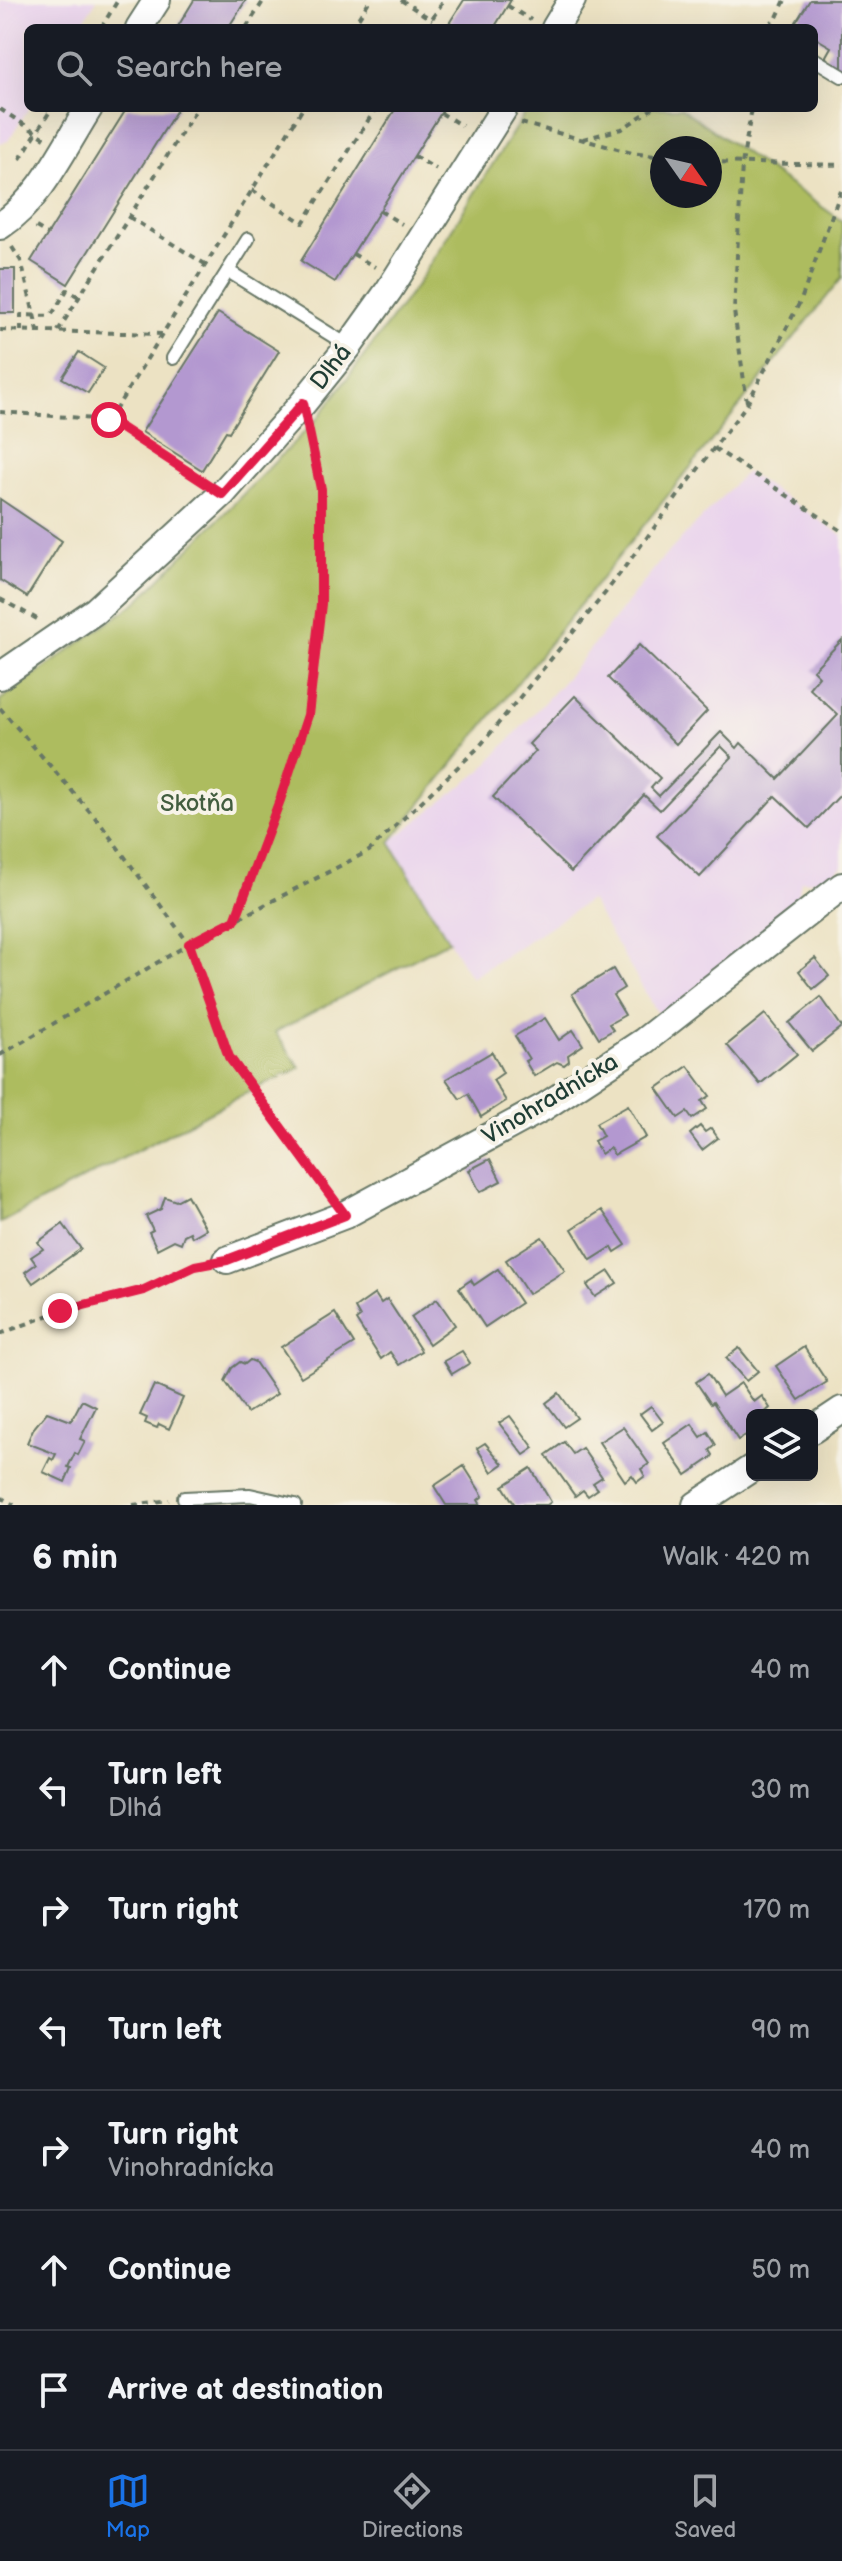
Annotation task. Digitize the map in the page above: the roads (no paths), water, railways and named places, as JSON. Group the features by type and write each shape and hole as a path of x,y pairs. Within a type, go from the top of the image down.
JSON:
{"street":[{"path":"142,24 157,0"},
{"path":"543,24 572,0"},
{"path":"4,232 32,198 87,112"},
{"name":"Dlhá","path":"2,672 95,611 222,494 349,346 389,290 501,113"},
{"name":"Vinohradnícka","path":"227,1260 345,1215 544,1107 644,1041 842,886"},
{"path":"818,1426 842,1410"},
{"path":"696,1505 746,1472"}],"lane":[{"path":"818,61 842,76"},
{"path":"173,358 248,239"},
{"path":"226,274 349,346"},
{"path":"184,1498 250,1495 295,1505"}],"park label":[{"name":"Skotňa","path":"197,803"}]}
